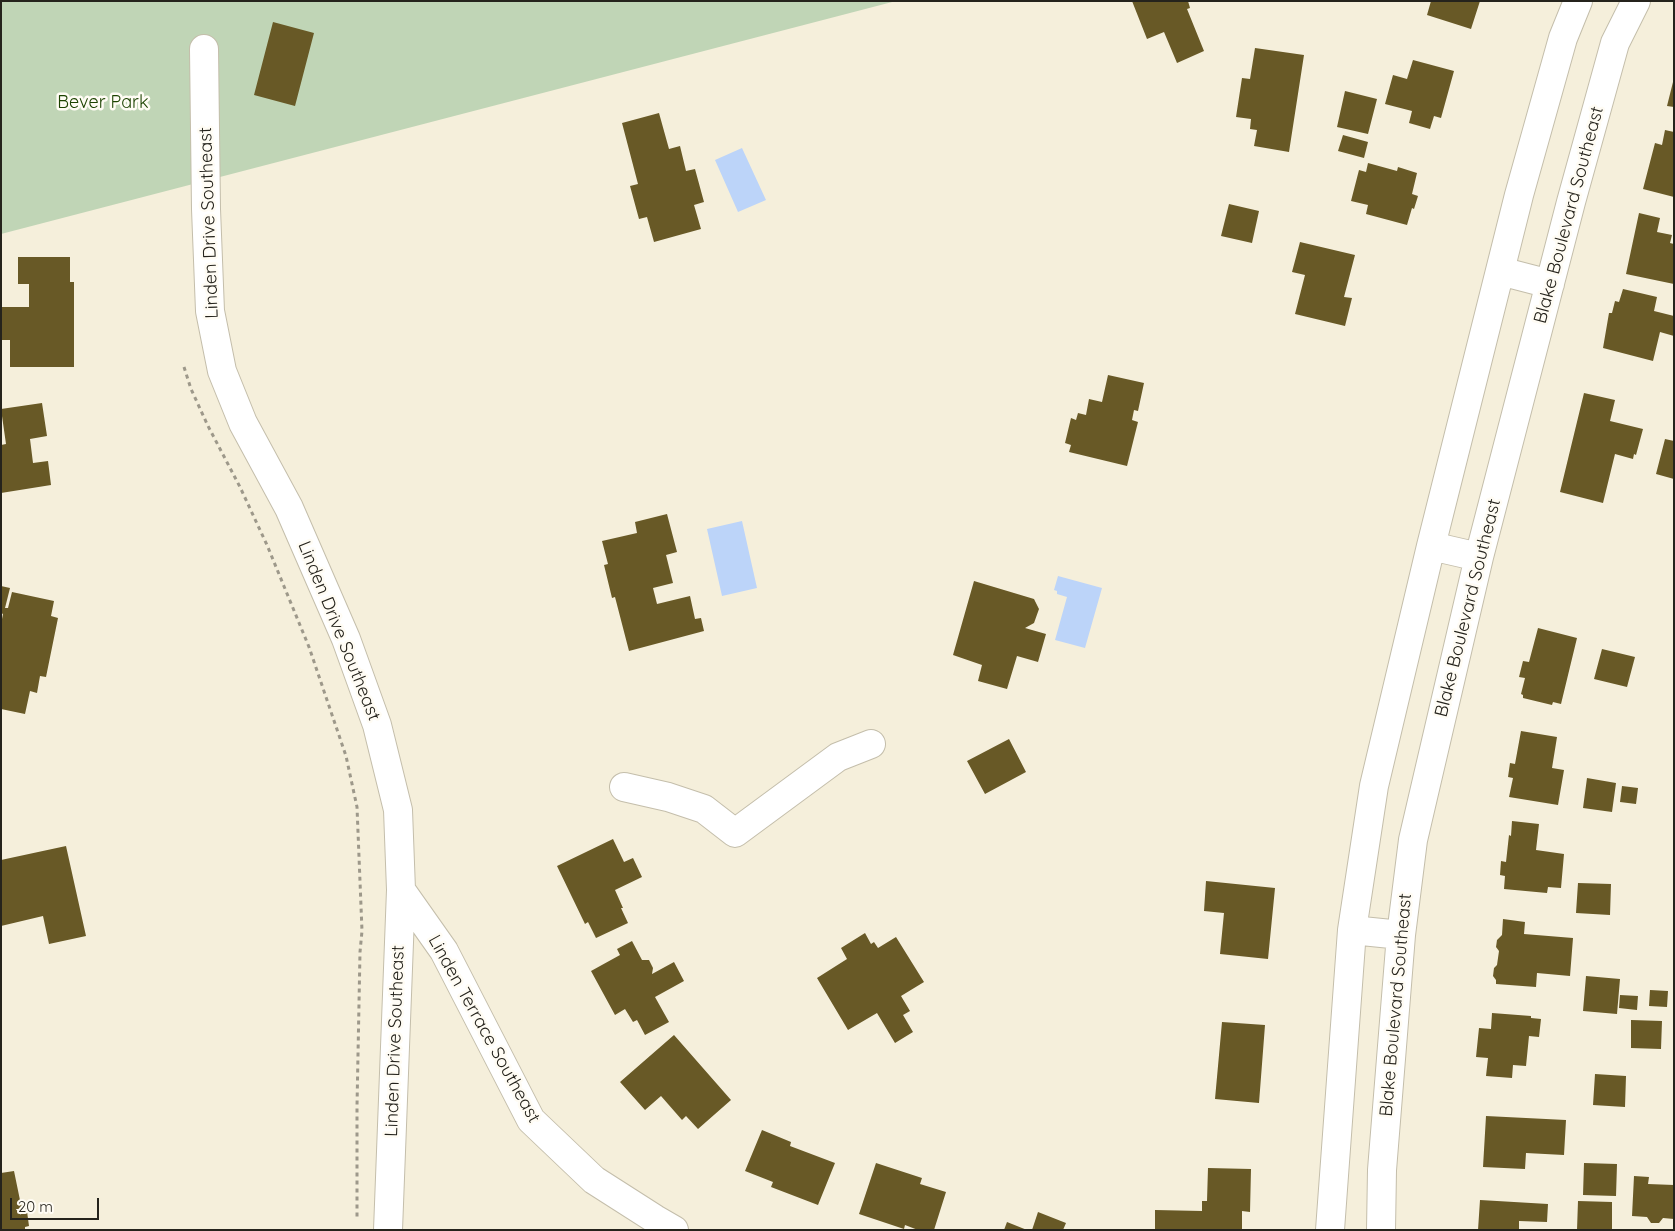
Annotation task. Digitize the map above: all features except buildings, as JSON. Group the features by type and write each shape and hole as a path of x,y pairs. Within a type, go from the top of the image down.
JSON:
{"street":[{"path":"1330,1230 1352,930 1374,786 1431,546 1500,270 1563,38 1578,1"},
{"name":"Blake Boulevard Southeast","path":"1381,1230 1382,1170 1401,935 1413,840 1479,557 1550,284 1616,43 1636,1"},
{"name":"Linden Drive Southeast","path":"204,49 206,209 210,311 222,371 243,423 289,508 346,639 377,725 398,810 401,890 388,1230"},
{"path":"1500,270 1550,284"},
{"path":"1431,546 1479,557"},
{"path":"624,787 668,797 704,809 735,833 838,757 871,744"},
{"name":"Linden Terrace Southeast","path":"401,890 444,951 531,1120 594,1180 674,1230"},
{"path":"1352,930 1401,935"}],"path":[{"path":"184,367 191,389 208,426 268,545 309,647 346,756 357,807 362,931 357,1106 357,1220"}],"green space":[{"name":"Bever Park","path":"1,1 896,1 1,234"}],"water":[{"path":"742,148 766,200 738,212 715,160"},
{"path":"742,521 757,588 722,596 707,529"},
{"path":"1058,576 1102,588 1085,648 1055,640 1067,597 1057,594 1057,591 1054,590"}]}
